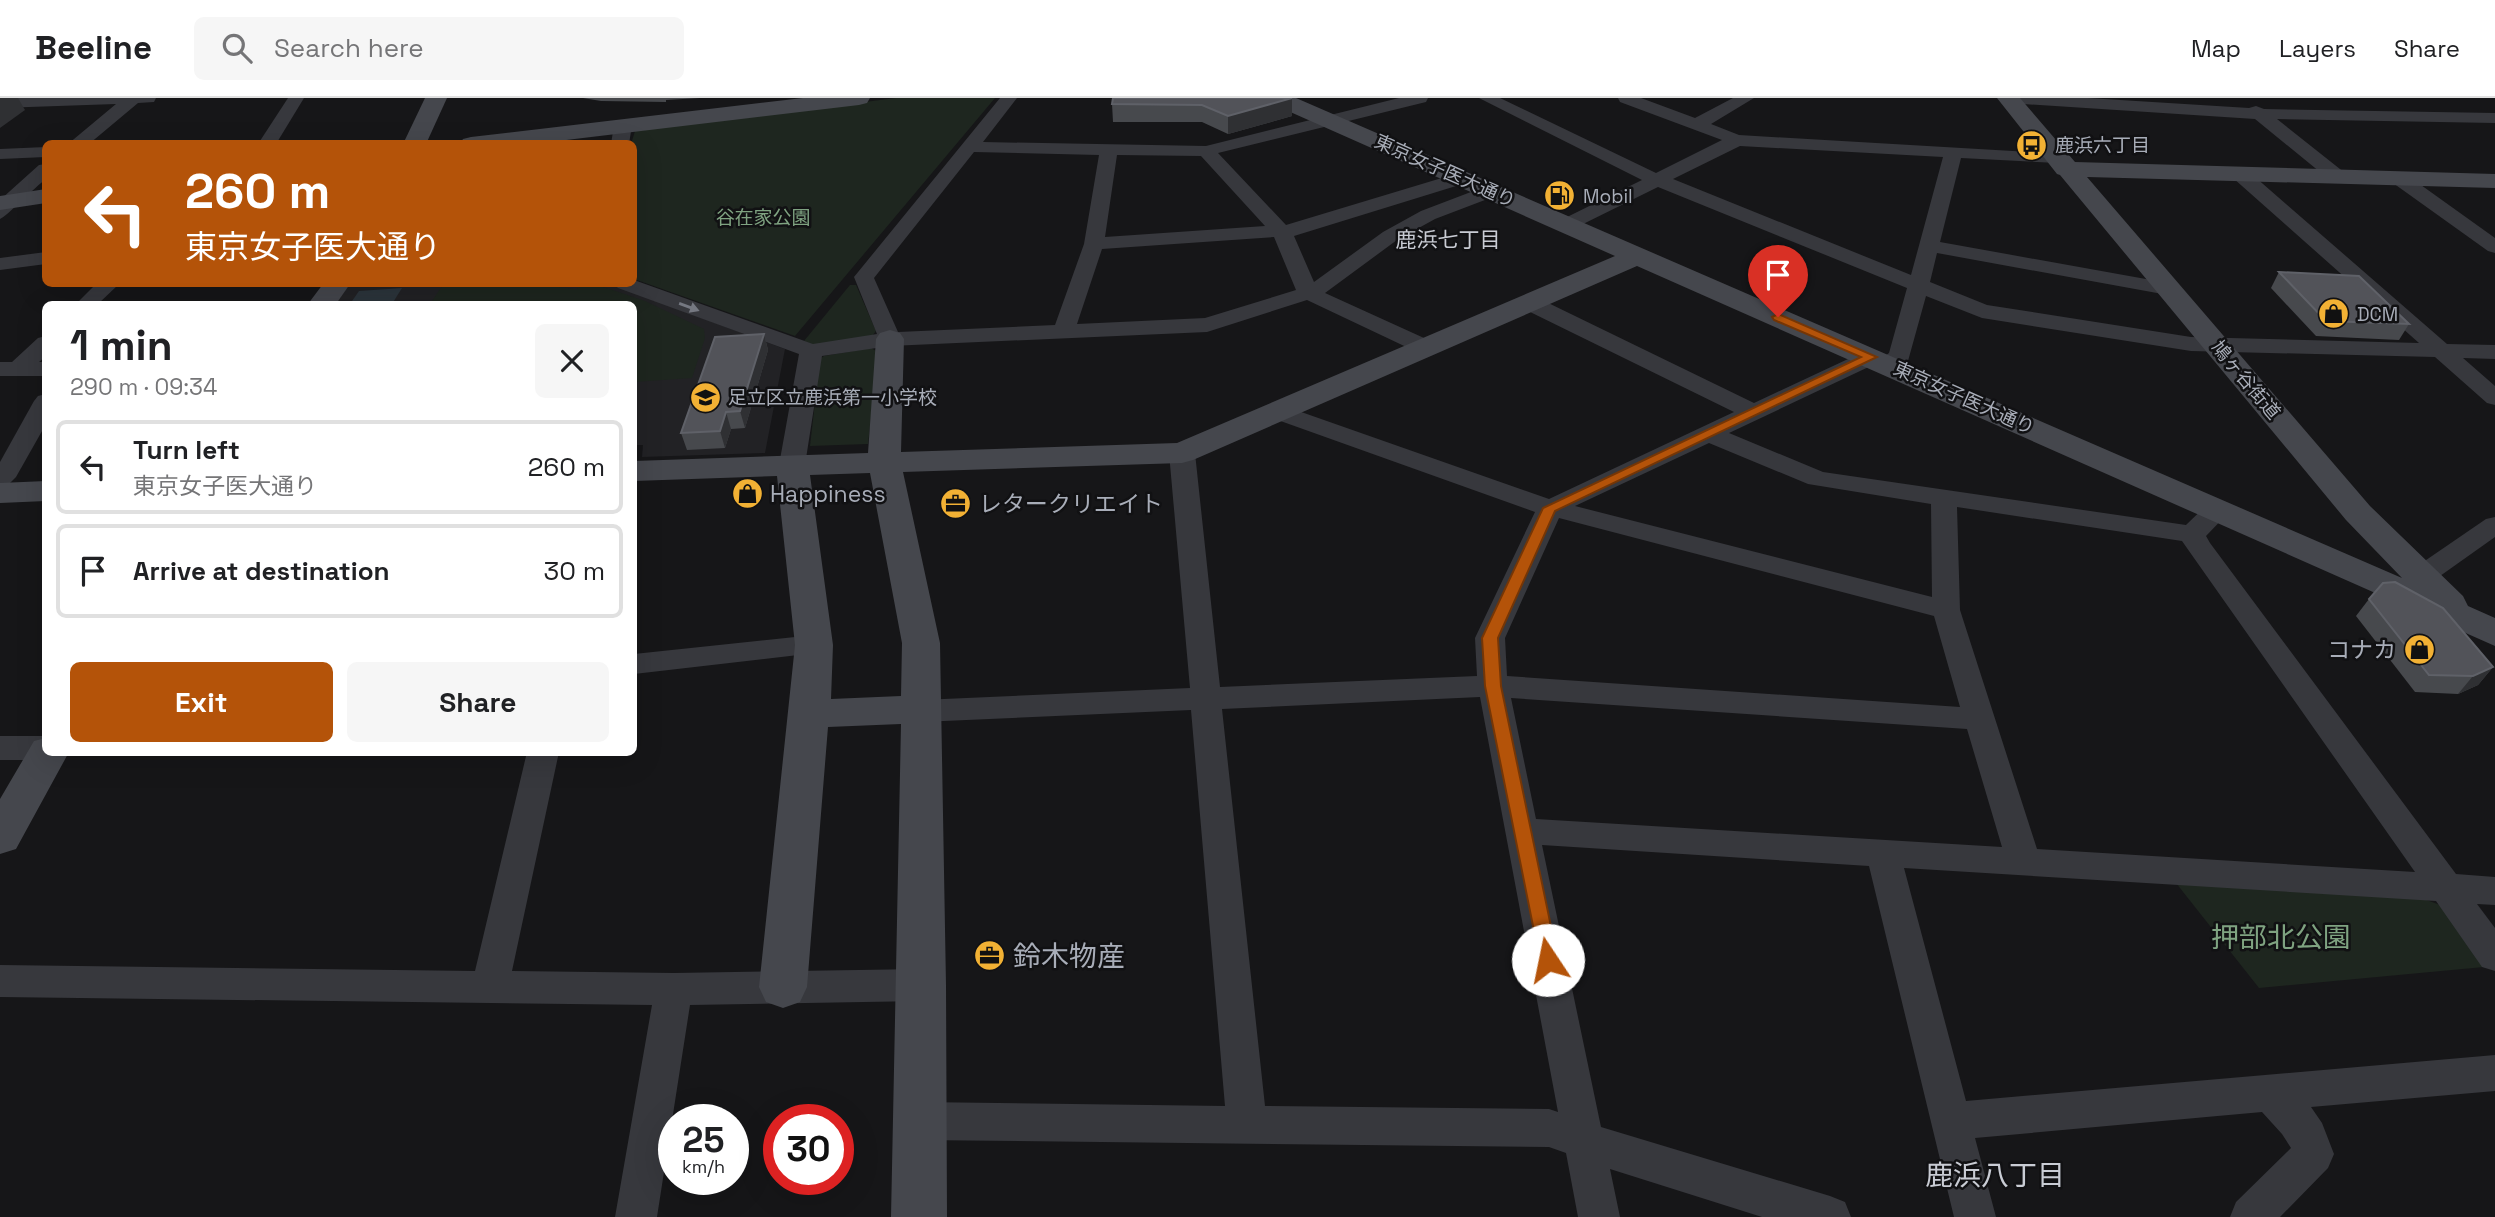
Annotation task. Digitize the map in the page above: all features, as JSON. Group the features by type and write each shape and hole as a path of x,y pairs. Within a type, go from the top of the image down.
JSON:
{"street":[{"path":"82,140 134,98"},
{"path":"0,103 148,98"},
{"path":"270,140 296,98"},
{"path":"416,140 436,98"},
{"path":"531,140 621,134 778,103 859,98"},
{"path":"919,1217 922,985 921,643 884,463 890,339 864,277 1009,98"},
{"name":"東京女子医大通り","path":"1278,98 2479,625"},
{"path":"1487,98 1657,179 1982,311 2191,344 2495,352"},
{"path":"1626,98 1737,140 2240,174 2495,181"},
{"path":"1696,125 1746,98"},
{"path":"2008,98 2261,114 2495,118"},
{"name":"鳩ヶ谷街道","path":"2008,98 2358,513 2479,625 2495,653"},
{"path":"2239,98 2338,177"},
{"path":"968,147 1206,151 1409,99"},
{"path":"1567,224 1737,140"},
{"path":"1064,331 1094,244 1109,149"},
{"path":"1206,151 1282,232 1308,293 1427,348"},
{"path":"0,154 42,152"},
{"path":"1599,1217 1493,686 1490,638 1550,508 1753,412 1879,361 1900,356 1953,153"},
{"path":"3,206 42,172"},
{"path":"2240,174 2495,398"},
{"path":"1094,244 1282,232 1462,178"},
{"path":"2400,179 2495,247"},
{"path":"633,287 811,351 890,339 1207,325 1308,293 1324,285 1390,236 1428,215 1491,191"},
{"path":"3,206 42,197"},
{"path":"1930,246 2168,289"},
{"path":"637,471 1182,453 1637,256"},
{"path":"0,264 42,258"},
{"path":"89,301 105,287"},
{"path":"1530,303 1753,412"},
{"path":"9,369 42,346"},
{"path":"783,987 810,714 814,645 793,465 811,351"},
{"path":"9,369 42,369"},
{"path":"0,479 7,472 42,408"},
{"path":"1278,412 1550,508 1947,610"},
{"path":"1707,433 1817,478 2192,534"},
{"path":"1182,453 1247,1125"},
{"path":"0,493 42,491"},
{"path":"1944,497 1947,610 2024,862"},
{"path":"2192,534 2218,510"},
{"path":"2423,575 2495,525"},
{"path":"2192,534 2197,545 2495,956"},
{"path":"637,664 814,645"},
{"path":"810,714 1493,686 1979,719"},
{"path":"0,748 42,748"},
{"path":"0,837 47,756"},
{"path":"490,986 542,756"},
{"path":"1523,831 2495,891"},
{"path":"1883,853 1975,1217"},
{"path":"0,981 674,989 922,985"},
{"path":"636,1217 674,989"},
{"path":"1951,1121 2495,1073"},
{"path":"2251,1217 2313,1154 2312,1140 2270,1093"},
{"path":"919,1121 1549,1128 1625,1156 1830,1217"}],"shaded area":[{"name":"足立区立鹿浜第一小学校","path":"347,287 619,287 785,349 765,453 642,457 643,445 637,445 637,301 337,301"},
{"path":"402,288 394,301 352,301 359,291"}],"green space":[{"name":"谷在家公園","path":"896,98 995,98 795,336 637,280 637,140 632,140 635,131"},
{"path":"850,285 856,285 876,331 872,336 815,345 804,341"},
{"path":"441,287 604,287 645,301 704,329 705,338 692,378 637,382 637,301 432,301"},
{"path":"871,348 878,352 868,444 810,446 820,359"},
{"name":"押部北公園","path":"2176,883 2416,896 2448,908 2484,967 2259,988"}],"building":[{"path":"1113,98 1292,98 1228,116 1202,105 1112,104"},
{"path":"2279,272 2359,276 2409,324 2326,321"},
{"path":"764,334 740,411 726,412 720,431 681,433 715,337"},
{"path":"2395,582 2443,608 2493,667 2473,676 2429,675 2369,599 2383,583"}],"place":[{"name":"鹿浜六丁目","path":"2032,145"},
{"name":"Mobil","path":"1560,196"},
{"name":"DCM","path":"2334,314"},
{"name":"足立区立鹿浜第一小学校","path":"705,397"},
{"name":"Happiness","path":"747,494"},
{"name":"レタークリエイト","path":"956,504"},
{"name":"コナカ","path":"2419,650"},
{"name":"鈴木物産","path":"990,956"}],"district":[{"name":"鹿浜七丁目","path":"1448,239"},
{"name":"鹿浜八丁目","path":"1995,1175"}],"route":[{"path":"1548,960 1493,686 1490,638 1550,508 1871,357 1778,317"}]}
